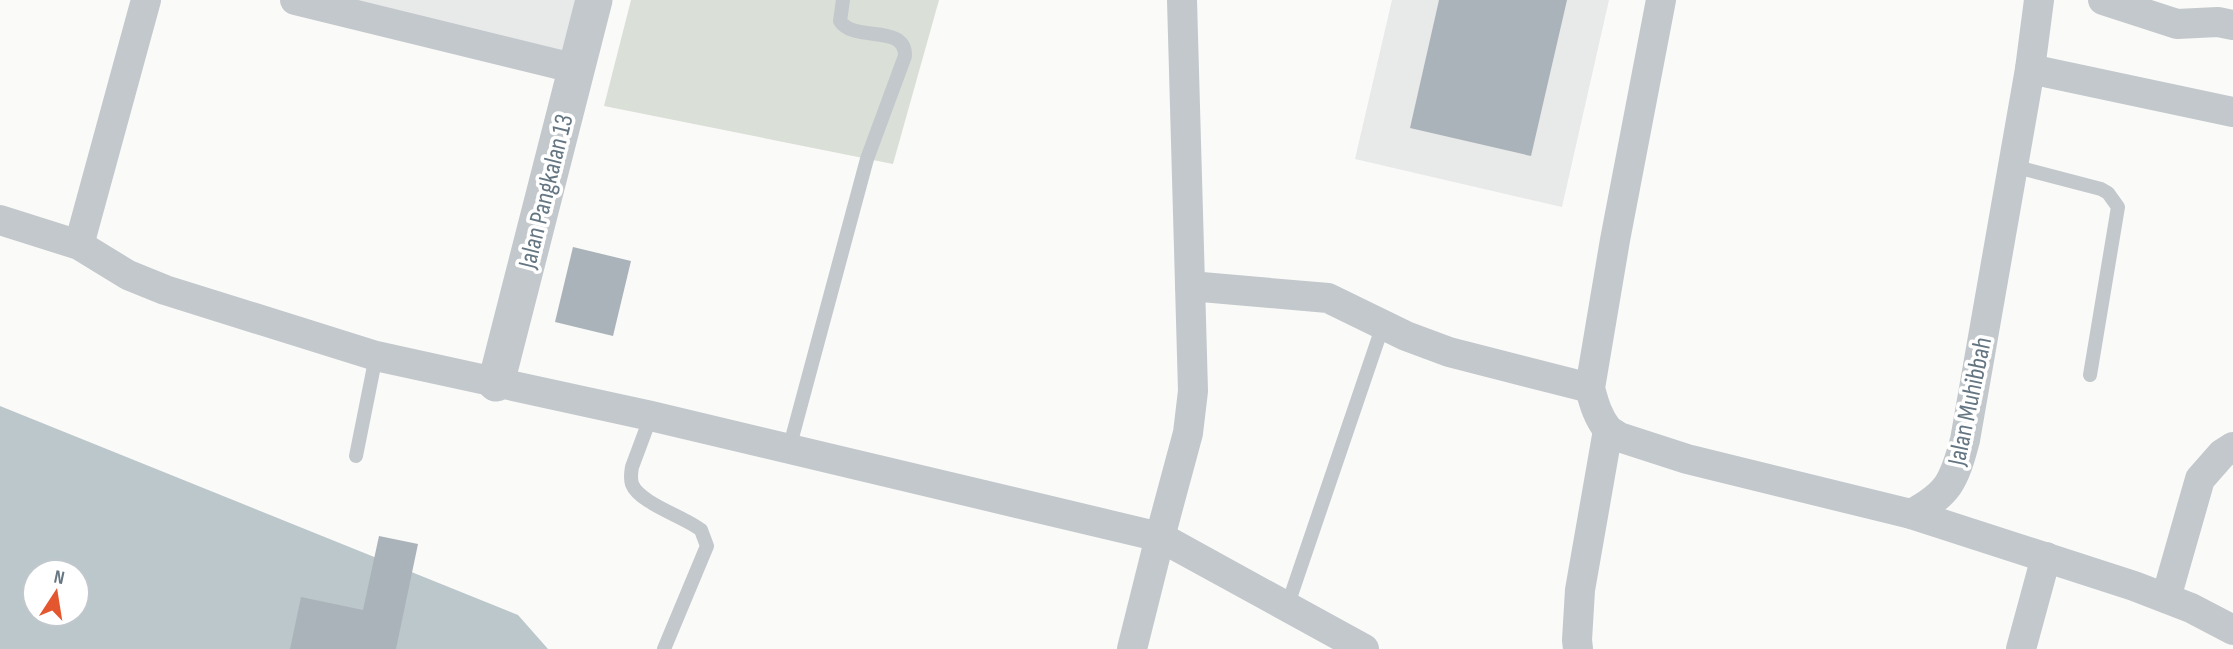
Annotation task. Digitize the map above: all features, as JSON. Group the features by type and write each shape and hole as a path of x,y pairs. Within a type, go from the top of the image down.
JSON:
{"street":[{"path":"79,244 146,0"},
{"path":"295,0 576,69"},
{"name":"Jalan Pangkalan 13","path":"496,383 594,0"},
{"path":"1132,649 1188,433 1193,391 1182,0"},
{"path":"1661,0 1590,388 1597,414 1608,430 1619,437 1687,459 1911,514 2046,557 2166,598 2233,631"},
{"name":"Jalan Muhibbah","path":"1911,514 1946,491 1958,467 1965,440 2030,69 2039,0"},
{"path":"2103,0 2177,24 2218,22 2233,25"},
{"path":"2030,69 2233,112"},
{"path":"0,220 79,244 128,275 164,290 376,356 651,416 1160,537 1364,649"},
{"path":"1190,286 1328,298 1406,336 1450,352 1590,388"},
{"path":"1578,649 1580,590 1608,430"},
{"path":"2166,598 2200,479 2222,454 2233,447"},
{"path":"2021,649 2046,557"}],"lane":[{"path":"789,449 867,159 905,56 901,41 894,37 844,27 840,21 843,0"},
{"path":"2013,166 2101,189 2114,199 2118,207 2090,375"},
{"path":"1287,607 1383,325"},
{"path":"356,456 376,356"},
{"path":"651,416 632,467 632,484 643,496 701,530 707,547 664,649"}],"shaded area":[{"path":"295,0 594,0 577,69"},
{"path":"631,0 939,0 893,164 604,106"},
{"path":"1392,0 1609,0 1562,207 1355,159"},
{"path":"0,406 518,615 548,649 0,649"}],"building":[{"path":"1439,0 1567,0 1531,156 1410,128"},
{"path":"573,247 631,261 613,336 555,322"},
{"path":"379,536 418,544 396,649 290,649 301,597 363,610"}]}
